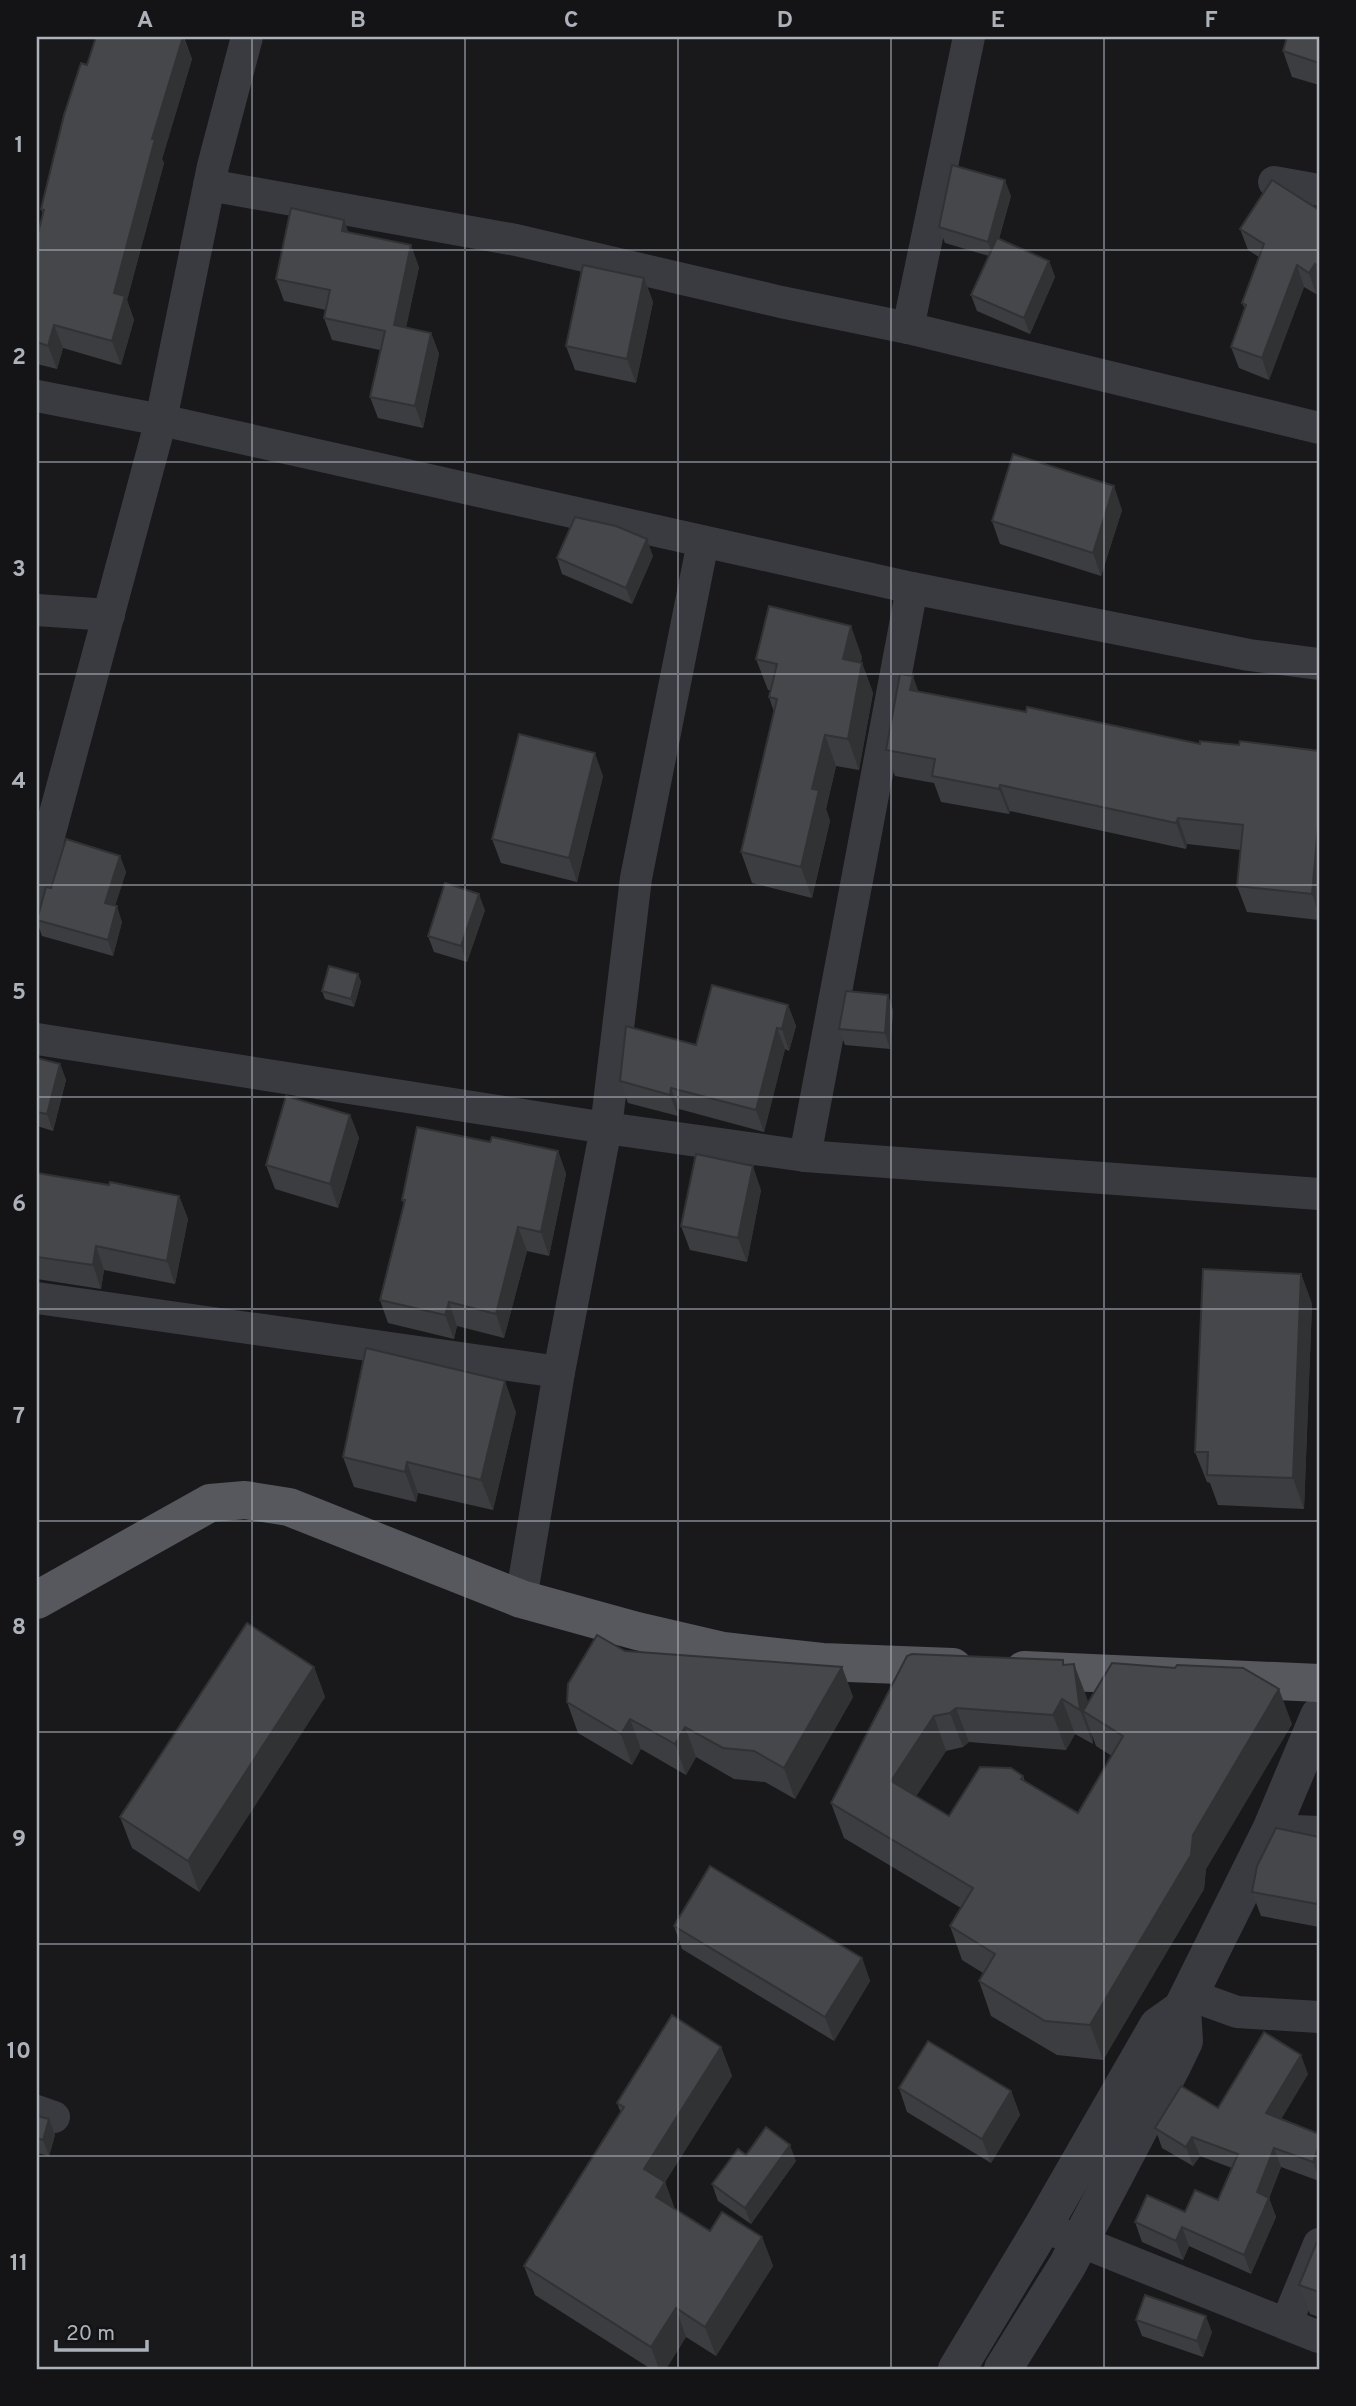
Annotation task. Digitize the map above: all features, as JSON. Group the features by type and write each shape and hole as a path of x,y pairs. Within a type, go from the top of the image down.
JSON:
{"main road":[{"path":"37,1600 210,1503 245,1500 289,1507 521,1599 723,1651 822,1662 1319,1683"}],"street":[{"path":"37,893 43,836 109,615 161,420 209,185 247,37"},
{"path":"908,328 969,37"},
{"path":"1274,182 1319,190"},
{"path":"209,185 516,240 768,299 908,328 1319,428"},
{"path":"37,396 161,420 912,588 1248,656 1319,664"},
{"path":"521,1599 559,1371 606,1128 636,878 703,542"},
{"path":"805,1156 912,588"},
{"path":"37,610 109,615"},
{"path":"37,1040 805,1156 1319,1194"},
{"path":"37,1298 559,1371"},
{"path":"957,2369 1158,2026 1186,2002 1272,1830 1319,1716"},
{"path":"1272,1830 1319,1832"},
{"path":"1186,2002 1237,2012 1319,2017"},
{"path":"1003,2369 1068,2266 1184,2041 1186,2002"},
{"path":"1043,2226 1319,2337"},
{"path":"1286,2324 1319,2244"}],"building":[{"path":"96,37 183,37 152,139 155,139 114,293 125,296 112,341 54,325 48,346 37,342 37,237 44,210 41,209 64,115 81,63 87,65"},
{"path":"1287,37 1319,37 1319,63 1283,51"},
{"path":"952,165 1005,180 988,242 939,227"},
{"path":"1272,180 1319,210 1319,267 1315,264 1309,273 1297,265 1262,358 1231,347 1246,305 1242,303 1264,244 1240,229"},
{"path":"291,208 344,220 342,231 411,245 394,325 431,333 415,406 370,397 385,331 324,318 330,290 276,279"},
{"path":"997,238 1049,261 1024,318 971,295"},
{"path":"583,265 644,278 627,359 566,346"},
{"path":"1013,454 1114,486 1093,553 992,521"},
{"path":"575,517 616,526 647,539 626,588 557,558"},
{"path":"769,606 851,626 843,659 862,663 848,739 825,735 812,789 819,790 801,867 741,852 777,699 769,697 777,664 756,659"},
{"path":"900,674 913,676 910,690 1026,712 1027,707 1200,744 1200,741 1239,745 1240,741 1319,751 1319,815 1312,894 1237,886 1243,825 1178,818 1176,823 1000,785 999,789 932,776 935,759 886,750"},
{"path":"519,734 595,753 569,858 492,839"},
{"path":"66,839 120,856 105,903 117,906 108,940 37,920 46,887 51,888"},
{"path":"445,883 479,894 461,946 428,936"},
{"path":"329,966 358,974 351,999 322,991"},
{"path":"712,985 788,1005 782,1029 777,1028 756,1110 671,1088 670,1095 620,1081 626,1026 696,1045"},
{"path":"846,991 888,995 885,1033 839,1029"},
{"path":"37,1058 60,1064 47,1114 37,1112"},
{"path":"286,1096 350,1115 330,1184 266,1165"},
{"path":"417,1127 490,1142 492,1137 558,1151 541,1232 518,1227 496,1314 449,1302 445,1315 380,1300 405,1200 402,1200"},
{"path":"696,1154 753,1166 738,1238 681,1226"},
{"path":"37,1173 109,1185 110,1182 179,1196 167,1261 96,1246 93,1265 37,1257"},
{"path":"1203,1269 1301,1274 1293,1478 1207,1475 1208,1452 1195,1452"},
{"path":"366,1348 505,1381 481,1480 407,1462 405,1472 343,1457"},
{"path":"247,1623 314,1667 188,1861 120,1817"},
{"path":"597,1635 625,1651 842,1667 784,1768 754,1751 723,1748 685,1727 675,1744 630,1719 621,1734 567,1702 568,1684"},
{"path":"912,1654 1063,1660 1063,1665 1074,1664 1080,1710 1062,1699 1053,1715 956,1708 950,1713 934,1716 891,1781 949,1816 980,1767 1011,1768 1023,1776 1021,1779 1078,1813 1123,1736 1083,1711 1112,1663 1175,1668 1177,1665 1243,1668 1279,1689 1193,1835 1191,1855 1090,2025 1045,2021 979,1981 995,1954 950,1926 973,1888 831,1803 907,1656"},
{"path":"1276,1828 1319,1837 1317,1904 1252,1892 1257,1866"},
{"path":"710,1866 862,1958 825,2017 674,1926"},
{"path":"672,2015 721,2047 644,2169 665,2182 656,2197 710,2231 722,2212 762,2237 705,2327 676,2308 651,2347 524,2266 624,2107 617,2103"},
{"path":"1264,2032 1301,2055 1266,2113 1319,2134 1319,2146 1313,2162 1274,2148 1257,2192 1269,2198 1244,2255 1182,2227 1176,2241 1135,2222 1147,2195 1185,2212 1195,2190 1218,2200 1238,2154 1192,2137 1186,2147 1155,2128 1181,2086 1218,2108"},
{"path":"928,2041 1011,2091 982,2139 899,2088"},
{"path":"37,2116 49,2119 43,2140 37,2138"},
{"path":"766,2127 790,2145 745,2208 712,2184 738,2149 746,2155"},
{"path":"1319,2237 1319,2292 1299,2285"},
{"path":"1145,2295 1206,2316 1197,2341 1136,2320"}]}
